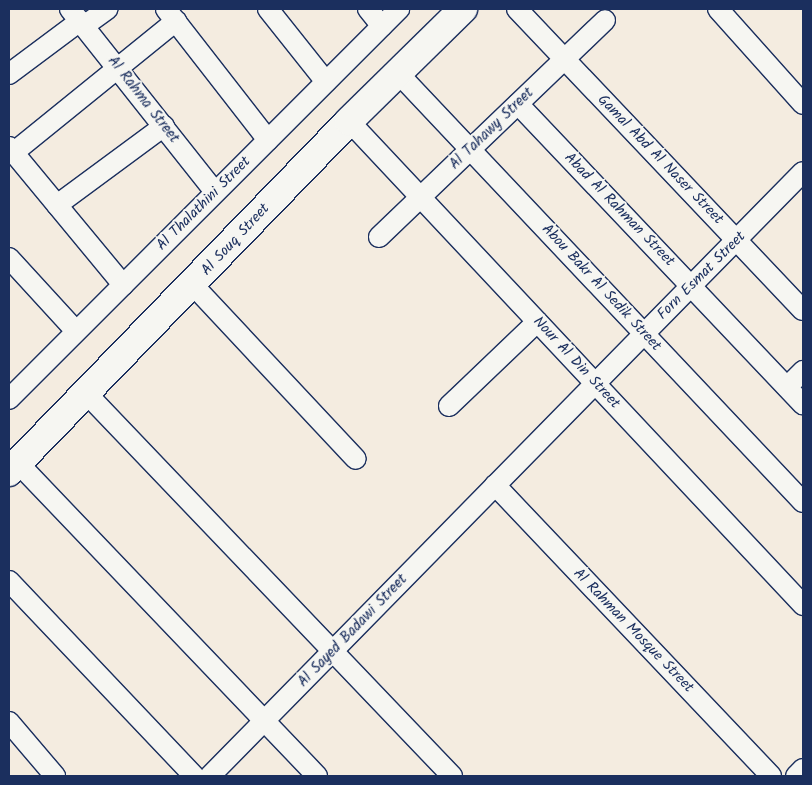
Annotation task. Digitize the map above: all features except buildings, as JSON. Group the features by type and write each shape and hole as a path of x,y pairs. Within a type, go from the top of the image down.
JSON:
{"street":[{"path":"9,74 78,18 107,9"},
{"path":"268,9 326,82"},
{"path":"368,9 382,26"},
{"name":"Al Thalathini Street","path":"9,399 399,9"},
{"name":"Al Souq Street","path":"13,468 193,285 348,121 463,9"},
{"name":"Gamal Abd Al Naser Street","path":"517,9 803,310"},
{"path":"718,9 803,104"},
{"path":"123,285 11,150 117,68 171,15 268,140"},
{"name":"Al Rahma Street","path":"78,18 215,192"},
{"name":"Al Tahawy Street","path":"380,237 605,20"},
{"name":"Abou Bakr Al Sedik Street","path":"398,73 803,502"},
{"name":"Abad Al Rahman Street","path":"518,104 803,404"},
{"name":"Nour Al Din Street","path":"348,121 803,605"},
{"path":"57,205 164,126"},
{"name":"Forn Esmat Street","path":"495,485 803,172"},
{"path":"9,258 76,331"},
{"path":"193,285 356,459"},
{"path":"449,406 537,322"},
{"path":"787,387 803,371"},
{"path":"86,393 452,776"},
{"path":"13,468 265,721 317,776"},
{"name":"Al Sayed Badawi Street","path":"210,776 495,485"},
{"name":"Al Rahman Mosque Street","path":"495,485 771,776"},
{"path":"9,581 194,776"},
{"path":"9,722 56,776"},
{"path":"796,776 803,769"}]}
